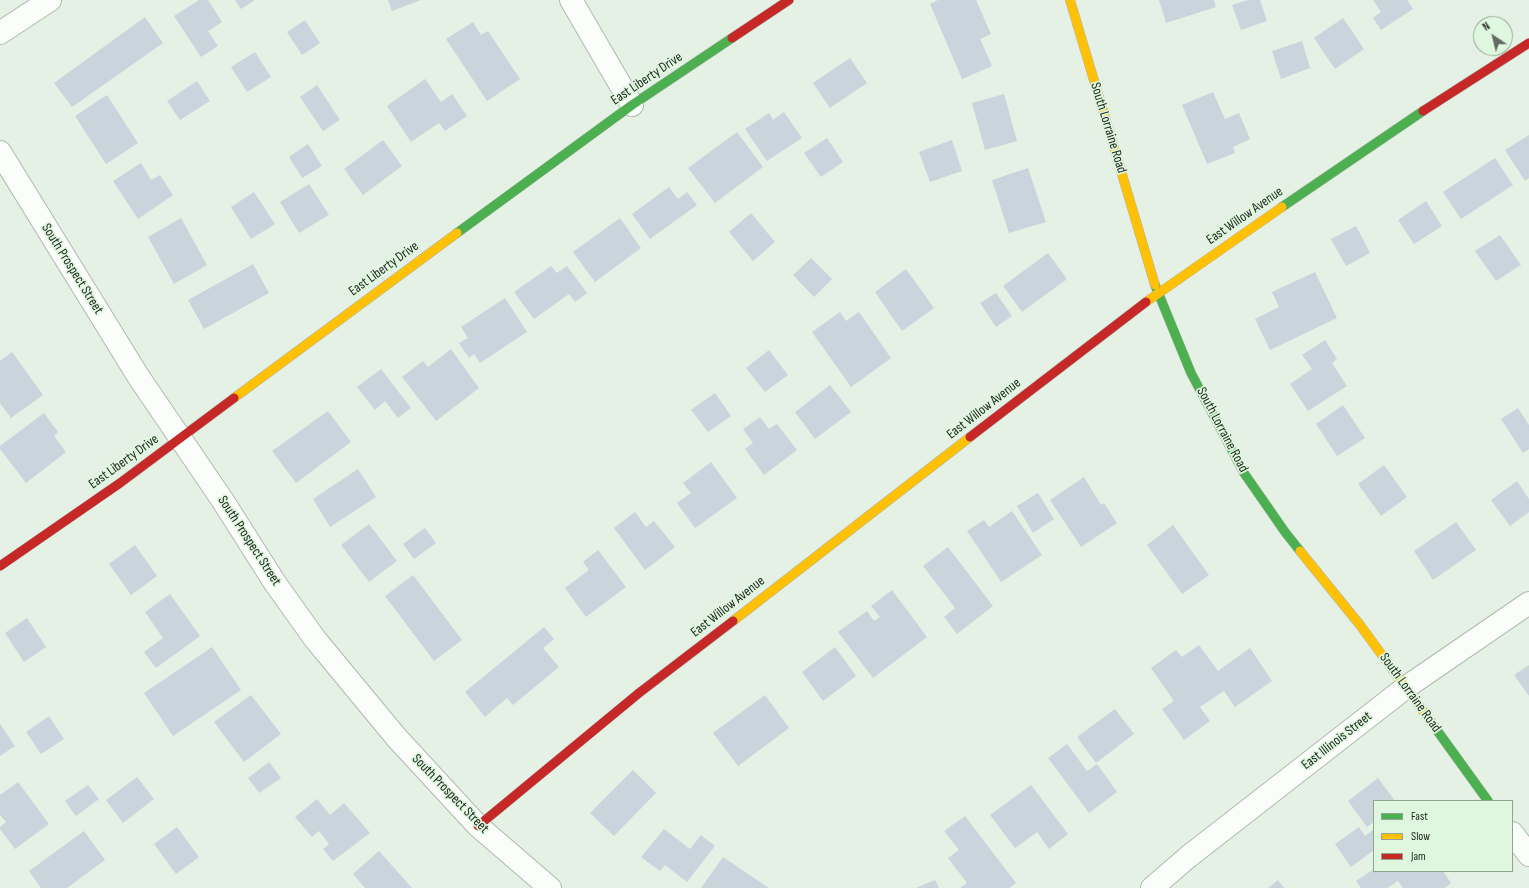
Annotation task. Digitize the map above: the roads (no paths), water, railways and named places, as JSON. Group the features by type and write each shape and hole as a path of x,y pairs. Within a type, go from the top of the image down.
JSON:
{"street":[{"path":"0,33 50,0"},
{"path":"571,0 632,105"},
{"name":"East Liberty Drive","path":"0,566 120,483 632,105 789,0"},
{"name":"South Lorraine Road","path":"1070,0 1158,293 1191,373 1244,473 1285,532 1360,625 1487,800"},
{"name":"East Willow Avenue","path":"478,826 639,693 1158,293 1418,114 1529,43"},
{"name":"South Prospect Street","path":"0,152 138,376 223,501 275,583 315,639 396,737 478,826 550,888"},
{"name":"East Illinois Street","path":"1152,888 1188,857 1405,688 1529,603"},
{"path":"1513,834 1529,855"}]}
